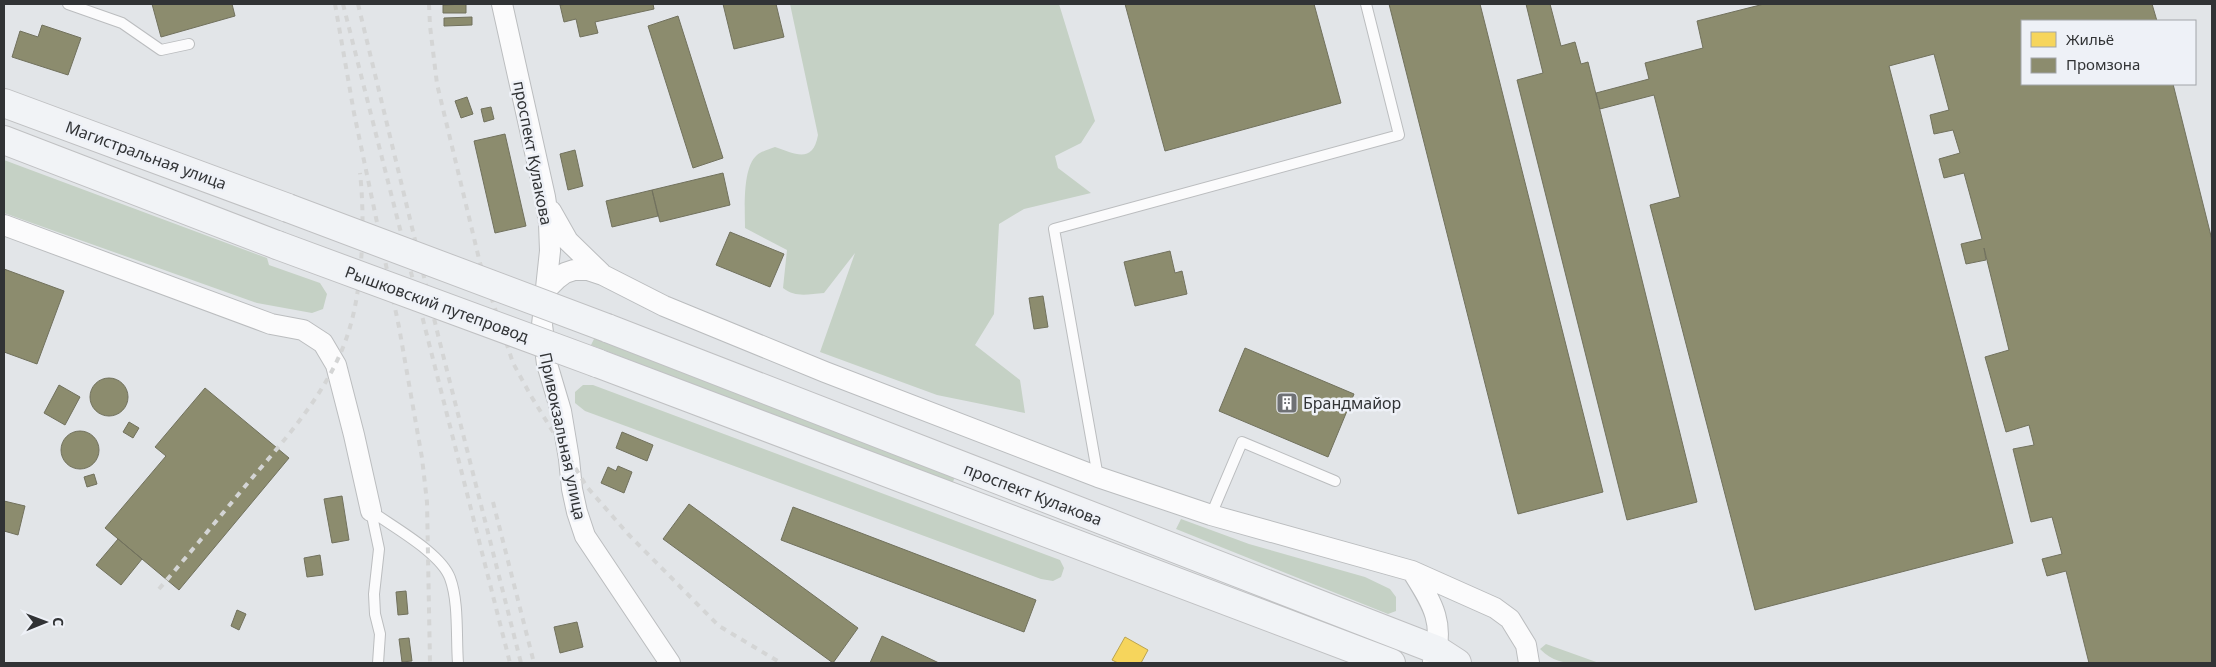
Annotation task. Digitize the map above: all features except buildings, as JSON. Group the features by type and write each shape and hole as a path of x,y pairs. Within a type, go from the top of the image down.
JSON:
{"main road":[{"name":"Магистральная улица","path":"4,103 607,328"},
{"name":"Рышковский путепровод","path":"4,140 277,245 597,363"},
{"name":"проспект Кулакова","path":"607,328 1442,659"},
{"name":"проспект Кулакова","path":"597,363 1375,661"}],"street":[{"name":"проспект Кулакова","path":"502,4 545,197 549,223 550,251 543,304"},
{"path":"545,197 555,221 568,242 603,275"},
{"path":"4,225 271,324 303,330 323,343 336,365 371,511"},
{"path":"543,304 548,288 565,274 574,270 588,270 603,275 664,306 816,368 1098,477 1211,515 1412,571 1494,608 1510,619 1526,645 1528,663"},
{"name":"Привокзальная улица","path":"543,304 542,325 547,364 564,426 572,489 579,520 585,536 670,663"},
{"path":"1412,571 1428,596 1436,616 1442,659"}],"lane":[{"path":"68,4 122,23 161,50 189,44"},
{"path":"1098,477 1054,229 1399,135 1366,4"},
{"path":"1211,515 1242,442 1335,481"},
{"path":"371,511 379,549 374,594 380,634 378,663"},
{"path":"371,511 428,552 442,564 450,576 453,589 458,663"}],"shaded area":[{"path":"790,4 1059,4 1095,121 1081,143 1055,156 1058,168 1091,193 1024,209 999,224 994,314 975,345 1020,380 1025,413 937,395 820,352 855,253 824,293 797,294 783,288 787,250 745,228 745,189 752,161 757,155 775,147 796,154 807,153 816,144 818,135"},
{"path":"4,160 267,258 269,265 320,283 327,294 323,309 312,313 257,303 4,213"},
{"path":"595,337 955,476 952,485 591,345"},
{"path":"583,385 593,385 1060,560 1064,568 1061,577 1053,581 1041,579 585,411 575,403 575,392"},
{"path":"1181,519 1249,544 1365,577 1390,589 1396,597 1396,611 1388,614 1176,529"},
{"path":"1546,644 1599,663 1567,663 1553,659 1540,649"}],"railway":[{"path":"335,4 354,113 399,327 422,458 427,502 430,663"},
{"path":"343,4 510,663"},
{"path":"358,4 439,339 521,663"},
{"path":"429,4 437,84 480,263 513,363 587,487 628,534 719,626 781,663"},
{"path":"159,589 292,430 307,411 332,370 350,327 358,291 362,250 362,191 360,173"},
{"path":"493,502 534,663"}],"place":[{"name":"Брандмайор","path":"1287,403"}]}
